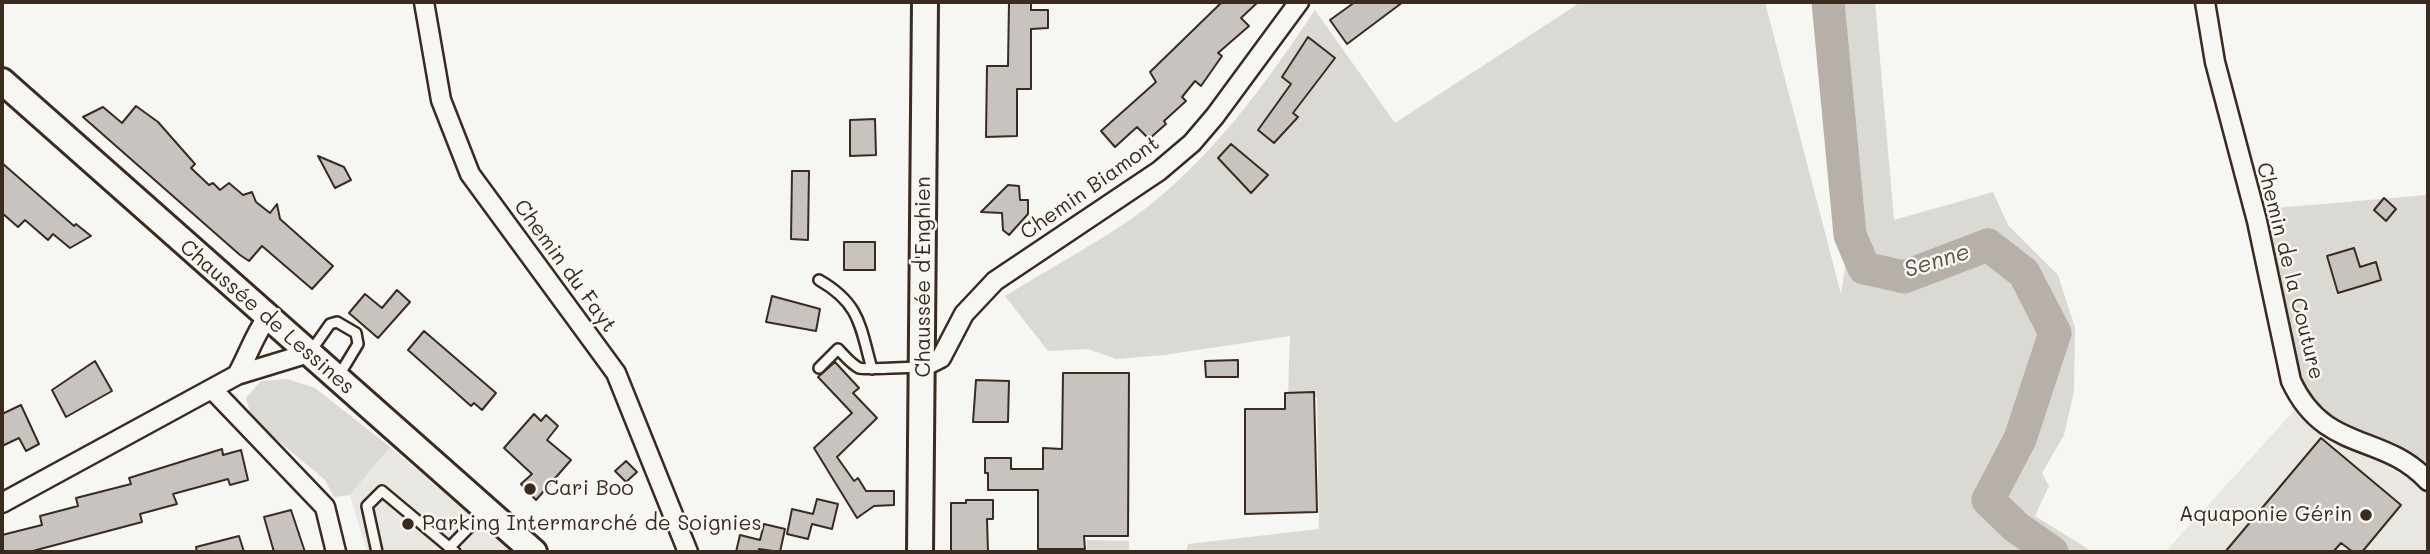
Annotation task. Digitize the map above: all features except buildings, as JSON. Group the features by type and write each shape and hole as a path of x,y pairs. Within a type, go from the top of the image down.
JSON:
{"main road":[{"name":"Chaussée d'Enghien","path":"920,552 925,2"},
{"name":"Chaussée de Lessines","path":"2,81 534,552"}],"street":[{"name":"Chemin du Fayt","path":"424,2 441,100 470,174 616,373 688,552"},
{"name":"Chemin Biamont","path":"923,367 940,358 954,337 964,314 995,281 1159,171 1192,143 1299,2"},
{"name":"Chemin de la Couture","path":"2206,2 2215,62 2257,221 2291,380 2298,396 2306,409 2341,436 2404,460 2428,481"},
{"path":"237,374 251,351 257,331 267,318"},
{"path":"2,503 237,374 309,353"},
{"path":"212,389 325,507 336,552"}],"lane":[{"path":"819,280 836,289 854,307 872,369"},
{"path":"309,353 330,324 337,322 356,333 359,344 337,378"},
{"path":"819,368 838,349 856,367 923,367"},
{"path":"377,552 367,506 382,491 452,550 485,510"}],"shaded area":[{"path":"1581,2 1765,2 1841,294 1850,235 1828,2 1875,2 1894,220 1993,192 2008,225 2058,275 2075,328 2074,391 2064,435 2042,473 2049,486 2035,516 2093,552 1186,552 1188,544 1319,529 1317,397 1288,395 1290,336 1164,355 1116,359 1088,349 1048,351 1005,296 1116,229 1175,184 1240,114 1315,10 1395,123"},
{"path":"2428,195 2428,552 2165,552 2293,412 2246,210"},
{"path":"2428,195 2428,460 2417,462 2341,430 2300,387 2258,210"},
{"path":"287,379 315,388 390,447 350,495 334,497 325,480 252,419 246,398 261,381"},
{"name":"Parking Intermarché de Soignies","path":"390,447 513,552 367,552 350,495"},
{"path":"1087,540 1129,541 1129,552 1087,552"}],"waterway":[{"name":"Senne","path":"1828,2 1850,235 1864,268 1904,277 1988,245 2024,273 2055,333 2020,439 1988,500 2016,527 2052,552"}],"place":[{"name":"Cari Boo","path":"530,489"},
{"name":"Aquaponie Gérin","path":"2366,515"},
{"name":"Parking Intermarché de Soignies","path":"408,524"}]}
